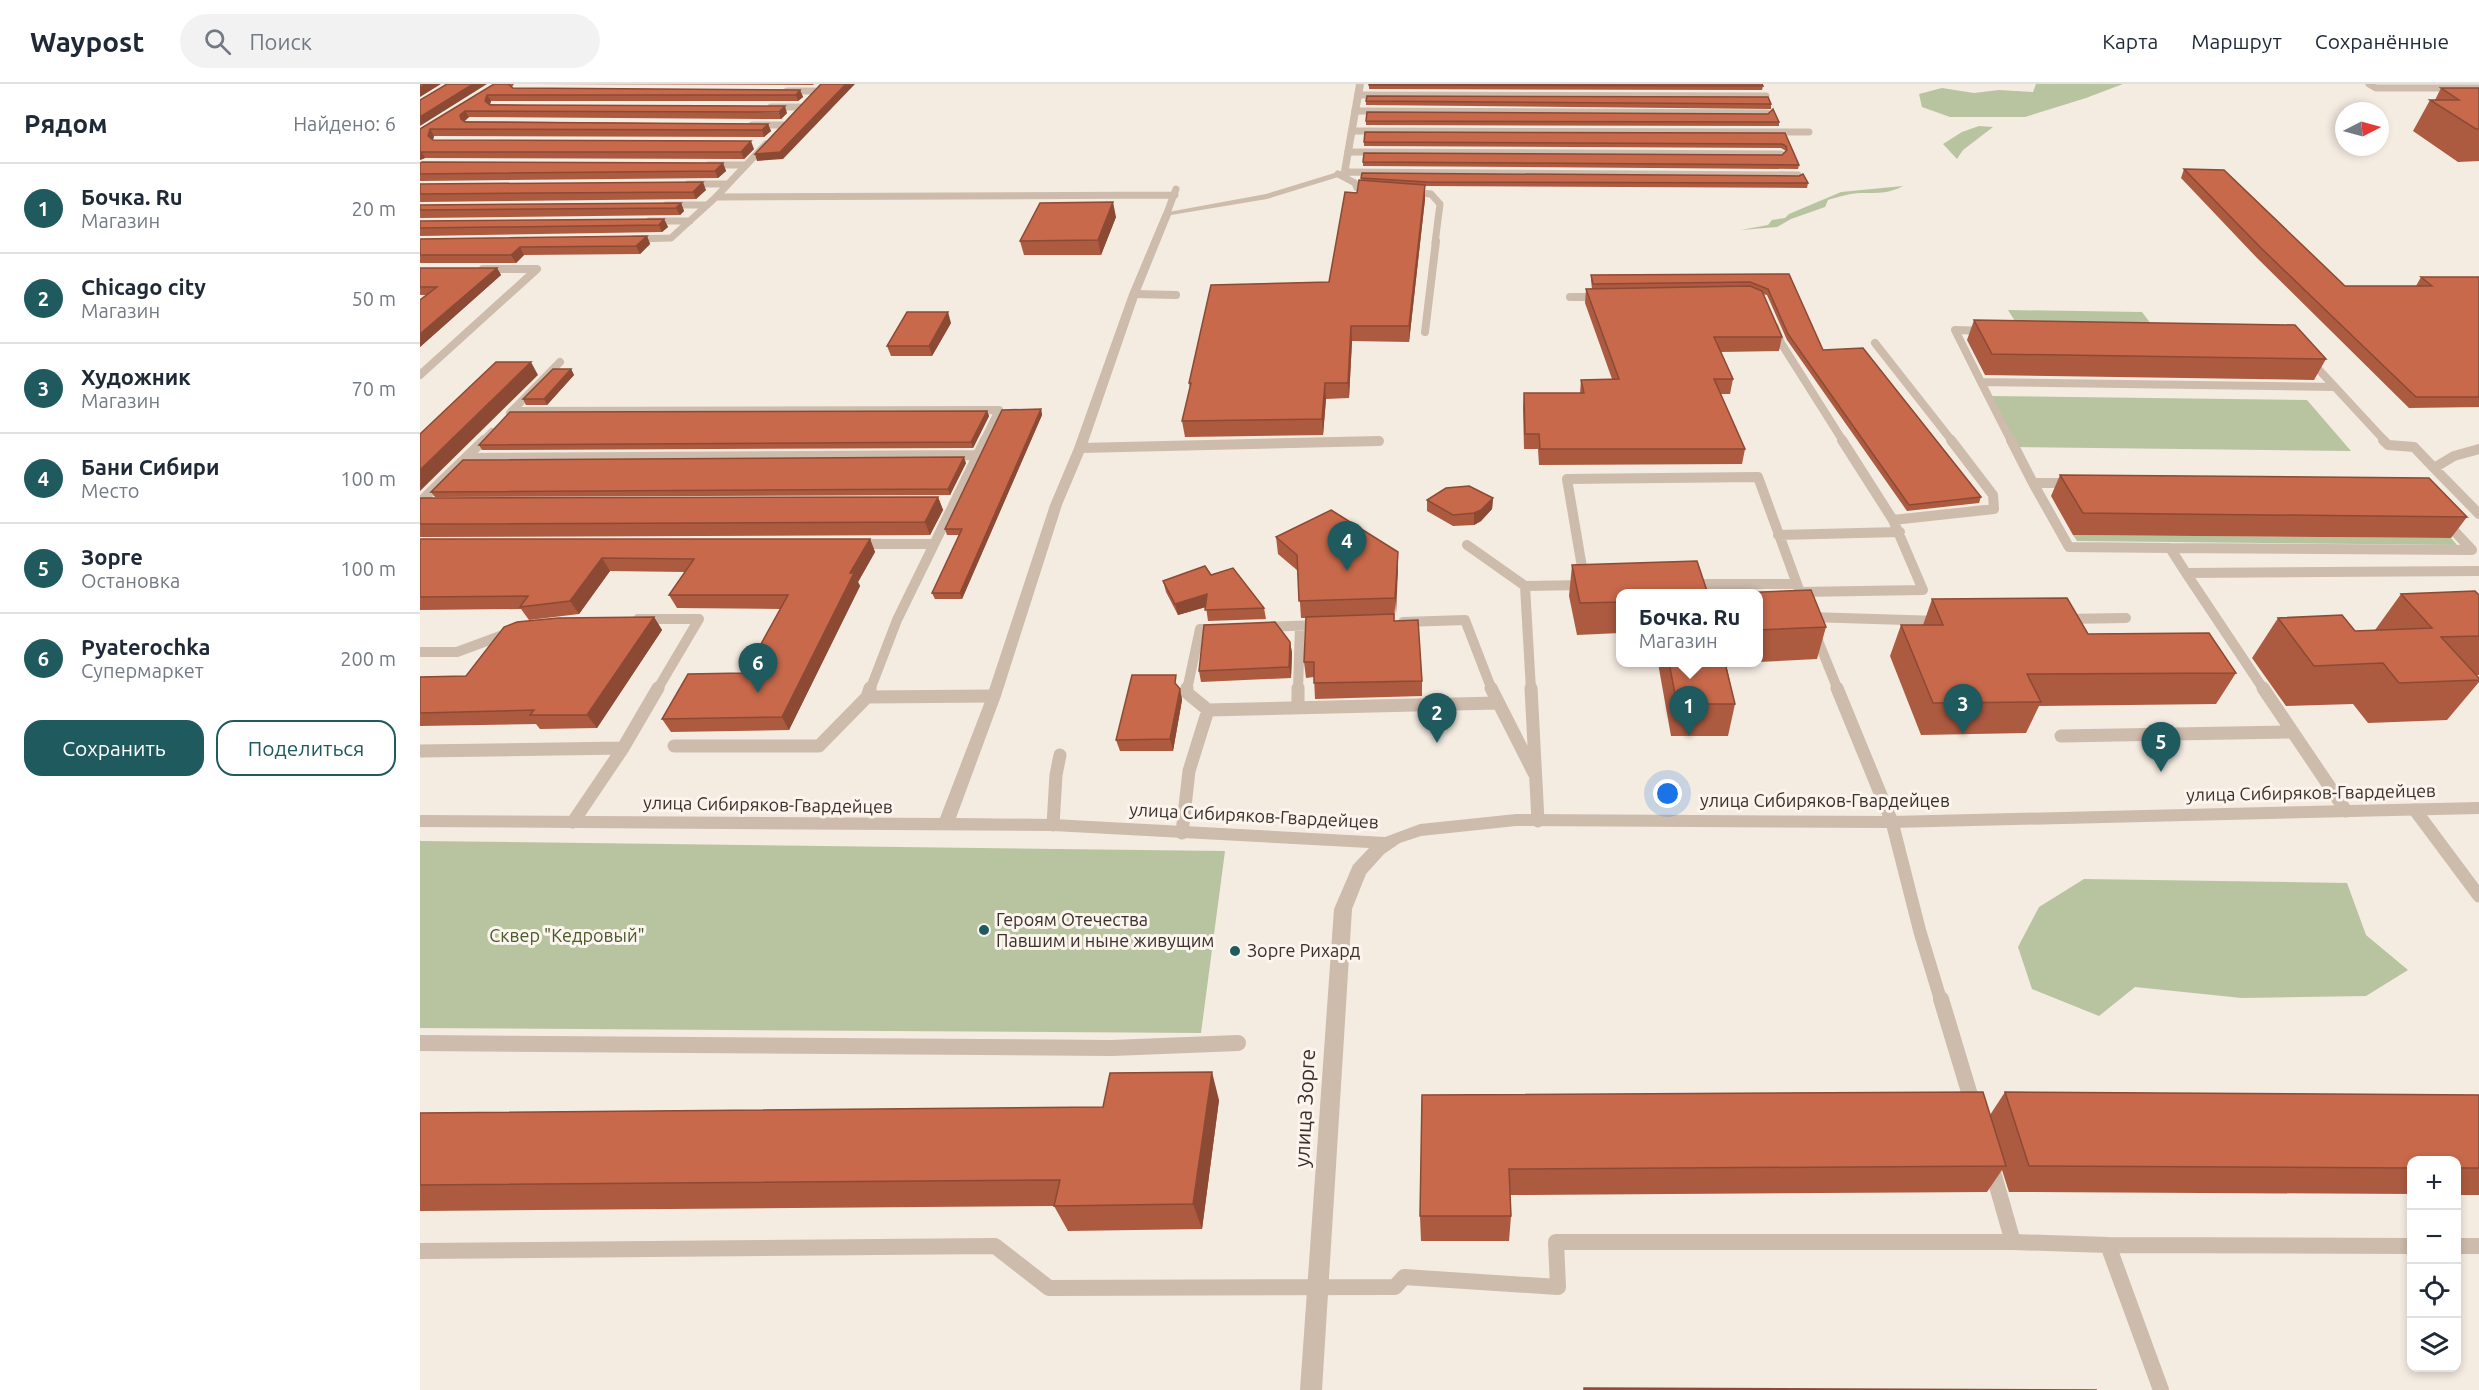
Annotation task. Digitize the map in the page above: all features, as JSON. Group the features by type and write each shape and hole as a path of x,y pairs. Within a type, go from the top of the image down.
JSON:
{"street":[{"path":"945,826 994,696 1056,505 1080,448 1134,294 1167,213 1267,196 1341,173 1348,152 1360,84"},
{"name":"улица Сибиряков-Гвардейцев","path":"420,821 1053,825 1182,833 1253,834 1386,843 1403,834 1420,830 1516,820 1892,822 2479,808"},
{"name":"улица Зорге","path":"1311,1390 1343,909 1359,870 1386,843"}],"lane":[{"path":"623,239 671,238 716,197 822,84"},
{"path":"2369,84 2376,88 2447,86 2479,88"},
{"path":"779,91 815,91"},
{"path":"1358,95 1766,96"},
{"path":"765,107 783,125"},
{"path":"1355,111 1767,113"},
{"path":"748,125 783,125"},
{"path":"754,143 783,125"},
{"path":"1352,131 1809,132"},
{"path":"1348,152 1781,154"},
{"path":"698,165 746,165"},
{"path":"1341,173 1798,175"},
{"path":"1341,173 1355,183 1357,188 1388,190"},
{"path":"681,184 728,183"},
{"path":"716,197 1176,191 1167,213"},
{"path":"1398,191 1431,194 1440,204 1425,332"},
{"path":"659,205 707,204"},
{"path":"643,221 690,221"},
{"path":"420,375 537,269 478,269"},
{"path":"1134,294 1176,295"},
{"path":"1570,297 1618,296"},
{"path":"1679,585 1923,590 1900,532 1781,343 1772,322"},
{"path":"2000,331 1955,330 2033,483 2069,547 2472,550 2434,509"},
{"path":"1875,343 1993,495 1994,509 1893,520"},
{"path":"2301,350 2388,445 2414,447 2479,514"},
{"path":"504,419 560,363"},
{"path":"1981,382 2334,387"},
{"path":"512,411 999,410 897,620 867,697 819,746 674,746"},
{"path":"420,503 497,427"},
{"path":"1080,448 1379,441"},
{"path":"2434,468 2454,456 2479,449"},
{"path":"466,458 977,455"},
{"path":"1467,545 1525,586 1591,585 1567,479 1758,477 1809,617 1892,822 1920,932 1978,1124"},
{"path":"2033,483 2080,483"},
{"path":"2431,484 2450,484"},
{"path":"943,502 954,502"},
{"path":"420,503 432,505"},
{"path":"1778,535 1900,532"},
{"path":"849,544 933,544"},
{"path":"2170,548 2346,811"},
{"path":"2186,573 2479,571"},
{"path":"1525,586 1538,821"},
{"path":"1809,617 1952,621"},
{"path":"2056,619 2126,618"},
{"path":"573,822 623,748 699,619 628,619"},
{"path":"1394,623 1465,620 1497,702 1534,772"},
{"path":"1335,624 1200,629 1186,692 1208,710 1497,702"},
{"path":"1298,707 1300,626"},
{"path":"420,652 457,652 525,628"},
{"path":"867,697 994,696"},
{"path":"1182,833 1189,771 1208,710"},
{"path":"2061,736 2291,732"},
{"path":"420,751 623,748"},
{"path":"1053,825 1056,775 1060,755"},
{"path":"2415,810 2479,896"},
{"path":"420,1043 1100,1048 1238,1043"},
{"path":"1985,1147 2013,1242"},
{"path":"420,1251 995,1246 1049,1287 1395,1287 1404,1277 1558,1287 1556,1242 2407,1245"},
{"path":"2108,1245 2161,1390"},
{"path":"2461,1246 2479,1246"}],"green space":[{"path":"2036,84 2123,84 2025,117 1950,117 1922,107 1919,94 1942,88 1974,93 1999,90 2033,92"},
{"path":"1979,126 1993,127 1963,150 1957,159 1943,144 1962,132"},
{"path":"1903,186 1887,192 1844,195 1828,200 1825,207 1791,219 1777,227 1741,230 1768,225 1772,220 1785,218 1789,214 1841,192"},
{"path":"2008,310 2142,312 2154,328 2018,326"},
{"path":"1987,396 2307,400 2351,451 2014,447"},
{"path":"2073,535 2451,538 2457,545 2077,541"},
{"name":"Сквер \"Кедровый\"","path":"420,841 1225,851 1201,1033 420,1028"},
{"path":"2084,879 2347,883 2366,935 2408,970 2366,996 2242,998 2135,987 2099,1016 2032,989 2018,947 2039,907"}],"building":[{"path":"447,84 473,84 420,117 420,100"},
{"path":"494,84 508,84 513,88 800,90 796,95 487,95 485,101 490,105 785,106 779,112 465,111 460,115 465,122 768,124 762,130 430,129 428,136 433,140 751,141 741,152 420,152 420,129"},
{"path":"821,84 846,84 780,152 755,154"},
{"path":"1762,84 1763,86 1369,85"},
{"path":"2441,88 2479,88 2479,129 2430,100 2459,100"},
{"path":"1367,96 1768,97 1771,104 1366,101"},
{"path":"1773,109 1779,122 1366,121 1367,112 1768,114"},
{"path":"1365,132 1785,133 1799,165 1363,162 1364,153 1782,155 1787,150 1782,144 1364,142"},
{"path":"420,163 723,163 715,171 420,174"},
{"path":"2184,169 2224,170 2345,286 2432,286 2421,277 2479,277 2479,397 2416,397 2261,248"},
{"path":"1362,173 1799,176 1803,174 1808,183 1427,182 1361,178"},
{"path":"1359,180 1425,185 1409,326 1351,326 1348,383 1325,383 1322,419 1182,421 1211,285 1329,282 1345,192 1357,193"},
{"path":"703,182 693,192 420,194 420,184"},
{"path":"1113,202 1098,240 1020,241 1040,203"},
{"path":"681,203 676,208 420,210 420,205"},
{"path":"664,219 659,225 420,228 420,221"},
{"path":"647,236 636,246 520,247 511,255 420,255 420,239"},
{"path":"420,268 497,268 420,334 420,300 437,287 420,287"},
{"path":"1789,274 1823,350 1863,348 1981,497 1909,505 1788,334 1768,289 1750,282 1593,284 1591,275"},
{"path":"1750,286 1762,291 1782,337 1714,337 1733,379 1714,379 1745,449 1540,449 1539,434 1525,434 1524,393 1584,393 1581,380 1619,379 1586,289"},
{"path":"907,312 948,312 929,346 887,346"},
{"path":"1974,320 2295,325 2326,359 1992,354"},
{"path":"496,362 531,362 420,470 420,434"},
{"path":"553,369 571,369 544,399 523,399"},
{"path":"1041,409 960,593 932,593 962,529 945,529 1002,410"},
{"path":"987,411 971,442 479,445 510,412"},
{"path":"964,457 948,489 431,492 463,460"},
{"path":"2060,475 2429,478 2467,517 2083,513"},
{"path":"1469,486 1493,498 1481,510 1474,513 1453,515 1427,500 1446,488"},
{"path":"938,497 925,522 420,524 420,498"},
{"path":"1331,510 1398,552 1395,598 1299,601 1297,555 1276,537"},
{"path":"420,539 870,539 850,573 854,573 782,717 662,719 688,674 745,673 788,595 669,595 694,559 602,558 570,601 520,607 528,596 420,597"},
{"path":"1697,561 1706,589 1616,589 1616,602 1580,603 1572,565"},
{"path":"1205,566 1211,575 1233,568 1264,608 1205,610 1207,594 1175,604 1163,581"},
{"path":"1811,590 1826,627 1763,630 1763,592"},
{"path":"2475,591 2479,595 2479,636 2441,637 2479,680 2399,683 2383,663 2314,666 2278,618 2342,615 2355,631 2432,628 2401,594"},
{"path":"2067,598 2088,634 2209,633 2236,673 2027,674 2041,702 1933,703 1901,625 1943,625 1932,599"},
{"path":"1394,614 1394,621 1418,620 1422,681 1314,683 1314,662 1304,662 1306,617"},
{"path":"654,617 587,715 530,715 534,710 420,713 420,677 466,676 504,627 517,622 558,618"},
{"path":"1275,622 1290,642 1289,667 1199,671 1204,625"},
{"path":"1670,667 1726,667 1735,704 1677,704"},
{"path":"1132,675 1176,675 1175,683 1180,689 1170,739 1116,740"},
{"path":"1212,1072 1193,1204 1054,1206 1060,1180 420,1185 420,1113 1103,1107 1110,1073"},
{"path":"1983,1092 2006,1166 1509,1169 1511,1216 1420,1216 1422,1095"},
{"path":"2005,1092 2479,1095 2479,1168 2461,1168 2461,1156 2407,1156 2407,1168 2029,1166"},
{"path":"1584,1388 2097,1390 1584,1390"}],"place":[{"name":"Бани Сибири","path":"1347,571"},
{"name":"Pyaterochka","path":"758,693"},
{"name":"Художник","path":"1963,734"},
{"name":"Бочка. Ru","path":"1689,736"},
{"name":"Chicago city","path":"1437,743"},
{"name":"Зорге","path":"2161,772"},
{"name":"Героям Отечества Павшим и ныне живущим","path":"984,930"},
{"name":"Зорге Рихард","path":"1235,951"}]}
